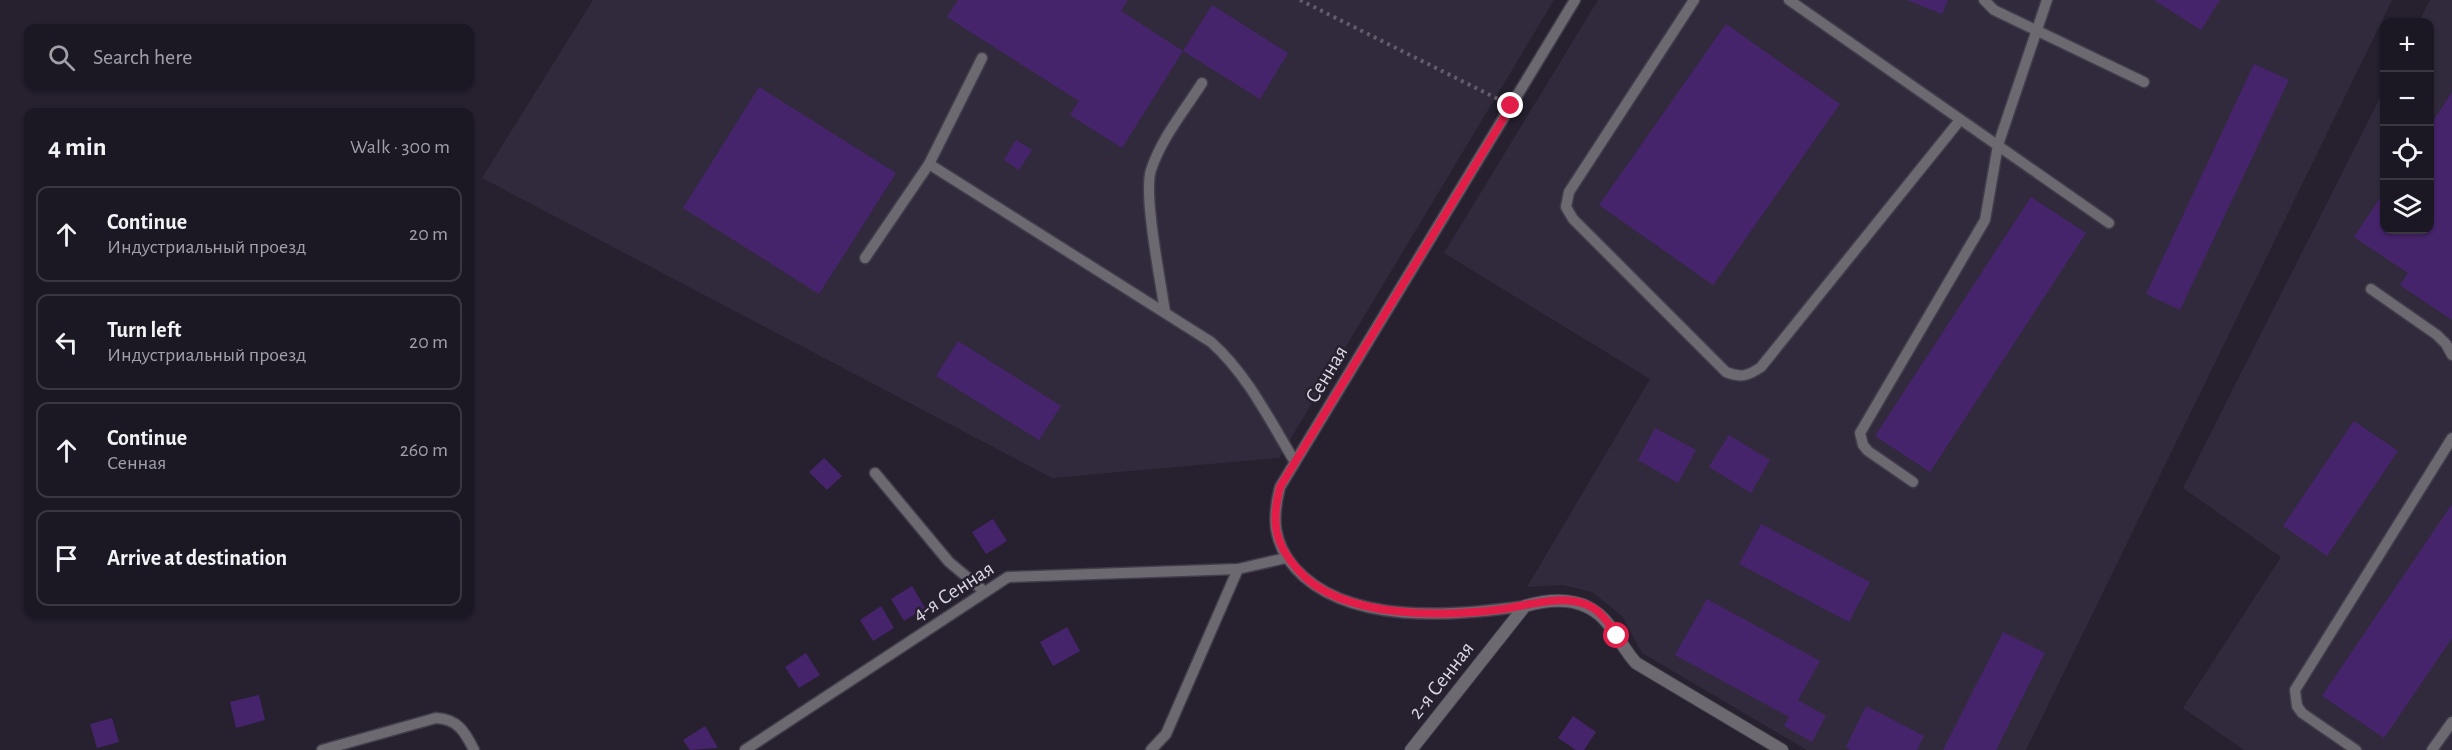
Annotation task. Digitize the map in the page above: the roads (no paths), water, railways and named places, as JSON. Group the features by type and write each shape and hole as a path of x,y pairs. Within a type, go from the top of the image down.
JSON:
{"street":[{"path":"1525,606 1541,602 1562,601 1591,607 1598,611 1609,624 1624,649 1636,663 1782,750"},
{"name":"2-я Сенная","path":"1411,750 1525,606"}],"lane":[{"name":"Сенная","path":"1525,606 1432,614 1373,609 1327,593 1306,580 1286,558 1278,536 1274,512 1280,487 1575,0"},
{"path":"1694,0 1569,192 1566,207 1573,219 1726,372 1738,377 1751,374 1761,367 1960,120"},
{"path":"1789,0 2109,223"},
{"path":"1984,0 1994,10 2144,82"},
{"path":"1913,482 1868,451 1863,446 1860,433 1862,426 1985,220 1998,145 2047,0"},
{"path":"866,258 929,164 982,58"},
{"path":"1165,312 1150,197 1150,173 1158,152 1202,83"},
{"path":"929,164 1212,342 1230,358 1295,462"},
{"path":"2371,289 2437,335 2452,355"},
{"path":"2356,750 2302,713 2297,706 2295,690 2452,438"},
{"path":"875,473 949,562 985,592"},
{"name":"4-я Сенная","path":"745,750 1008,577 1238,569 1286,558"},
{"path":"1151,750 1166,734 1238,569"},
{"path":"322,750 436,718 458,724 474,750"},
{"path":"2432,750 2452,722"}]}
